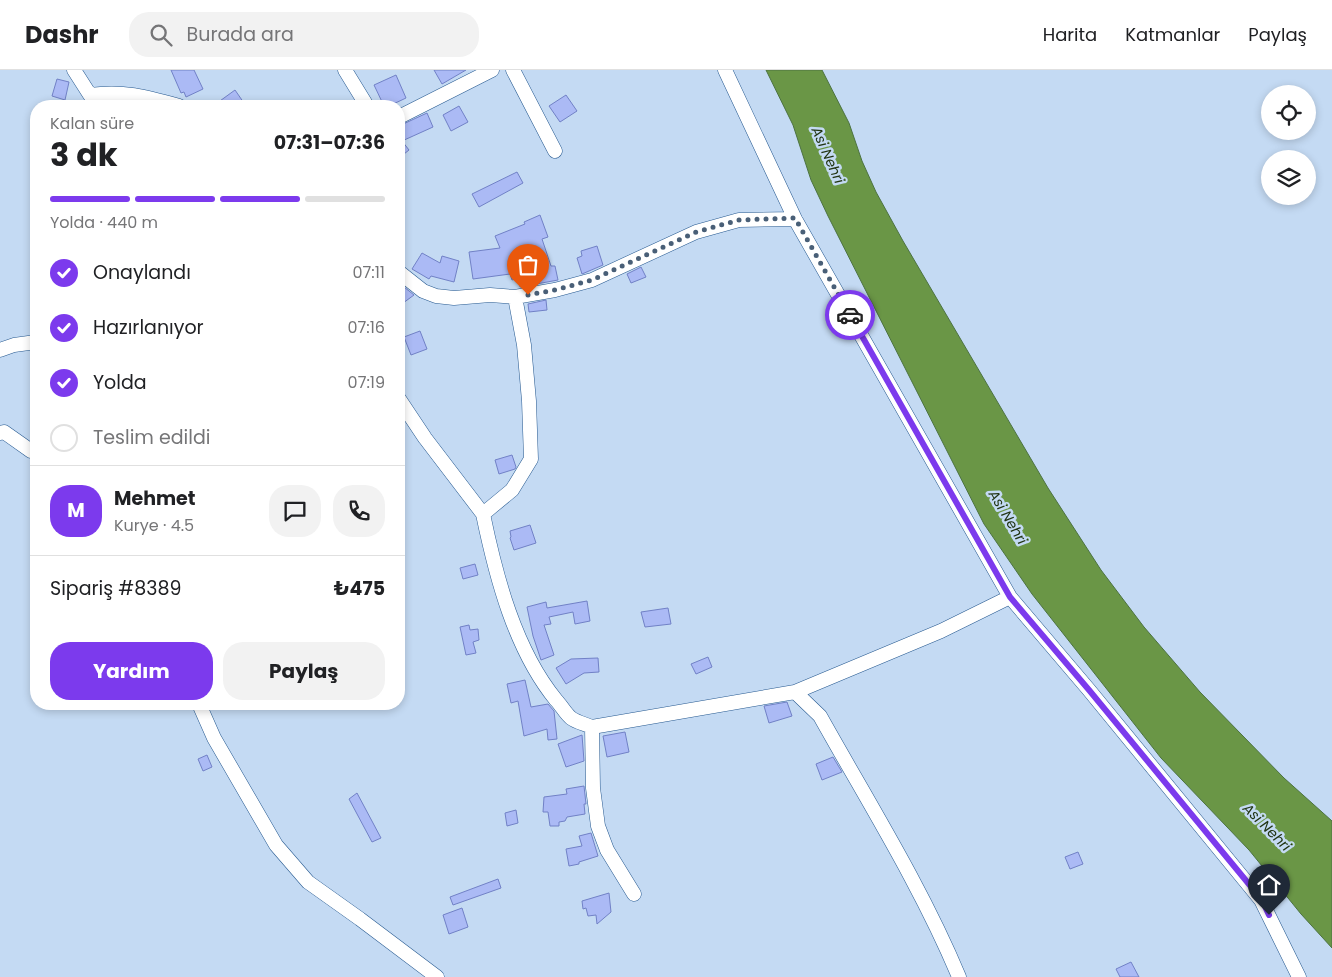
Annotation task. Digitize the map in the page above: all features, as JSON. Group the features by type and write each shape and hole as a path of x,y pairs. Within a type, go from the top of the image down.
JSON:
{"street":[{"path":"74,70 91,100 111,92 138,95 157,100"},
{"path":"345,70 363,100"},
{"path":"405,114 492,70"},
{"path":"513,70 555,151"},
{"path":"725,70 795,218 1010,597 1262,900 1299,977"},
{"path":"405,277 423,291 436,296 454,298 490,295 515,297 555,290 592,280 696,232 739,220 795,218"},
{"path":"483,514 512,490 531,459 529,401 524,345 515,297"},
{"path":"0,350 14,345 30,343"},
{"path":"405,407 425,438 483,514 491,552 508,606 535,672 571,718 592,727 795,692 941,631 1010,597"},
{"path":"0,433 4,432 30,450"},
{"path":"795,692 820,716 927,907 959,977"},
{"path":"202,710 214,738 276,845 308,882 437,977"},
{"path":"592,727 593,788 598,826 607,850 634,894"}],"water":[{"name":"Asi Nehri","path":"766,70 822,70 849,123 862,161 876,192 903,241 1048,488 1101,570 1144,627 1200,692 1284,778 1332,821 1332,948 1301,914 1249,850 1161,758 1032,594 984,524 828,216 811,180 793,125"}],"building":[{"path":"171,70 194,70 203,89 186,97 184,92 181,93"},
{"path":"434,70 466,70 442,84"},
{"path":"396,75 406,98 402,100 381,100 374,85"},
{"path":"57,79 69,82 65,100 52,96"},
{"path":"235,90 242,100 221,100"},
{"path":"566,95 577,111 560,122 549,106"},
{"path":"459,106 468,122 451,131 443,115"},
{"path":"427,113 433,127 405,140 405,123"},
{"path":"405,145 409,150 405,153"},
{"path":"517,172 523,183 479,207 472,194"},
{"path":"540,215 548,237 542,239 551,266 555,266 558,280 520,287 519,278 512,280 510,274 473,279 469,252 500,248 495,236 525,224 524,222"},
{"path":"597,246 603,265 582,274 577,258 582,256 581,251"},
{"path":"422,253 440,263 442,256 459,261 454,282 431,276 429,279 412,269"},
{"path":"641,267 646,277 631,283 627,274"},
{"path":"405,288 414,295 405,302"},
{"path":"546,300 547,310 529,312 528,304"},
{"path":"420,331 427,349 411,355 405,337"},
{"path":"512,455 515,469 499,474 495,460"},
{"path":"530,525 536,543 514,550 510,531"},
{"path":"475,564 478,575 463,579 460,568"},
{"path":"587,601 590,621 575,624 573,612 549,617 551,624 544,625 554,655 541,660 533,636 527,607 546,602 547,608"},
{"path":"668,608 671,624 645,627 641,612"},
{"path":"469,625 470,630 478,629 479,640 473,642 476,653 466,655 460,627"},
{"path":"708,657 712,667 696,674 691,664"},
{"path":"598,658 599,672 584,673 566,684 556,668 571,659"},
{"path":"525,680 531,707 548,704 554,711 557,739 548,740 547,729 524,736 518,701 511,703 507,684"},
{"path":"787,702 792,716 769,723 764,706"},
{"path":"625,732 629,752 607,757 603,736"},
{"path":"582,735 584,761 566,767 558,744"},
{"path":"207,755 212,767 203,771 198,759"},
{"path":"833,757 842,772 822,780 816,764"},
{"path":"584,786 585,814 567,817 565,821 559,822 559,826 550,826 548,812 543,812 544,797 567,794 566,789"},
{"path":"357,793 381,838 372,842 349,799"},
{"path":"516,810 518,823 507,826 505,813"},
{"path":"591,833 598,856 569,866 566,849 582,846 579,836"},
{"path":"1078,852 1083,864 1070,869 1065,857"},
{"path":"498,879 501,888 453,905 450,897"},
{"path":"609,893 611,912 597,924 596,915 588,916 586,908 583,909 582,901"},
{"path":"462,908 468,927 449,934 443,915"},
{"path":"1131,962 1139,977 1120,977 1116,969"}],"way so far":[{"path":"528,295 592,280 696,232 739,220 795,218 850,315"}],"route":[{"path":"850,315 1010,597 1262,900 1269,915"}]}
